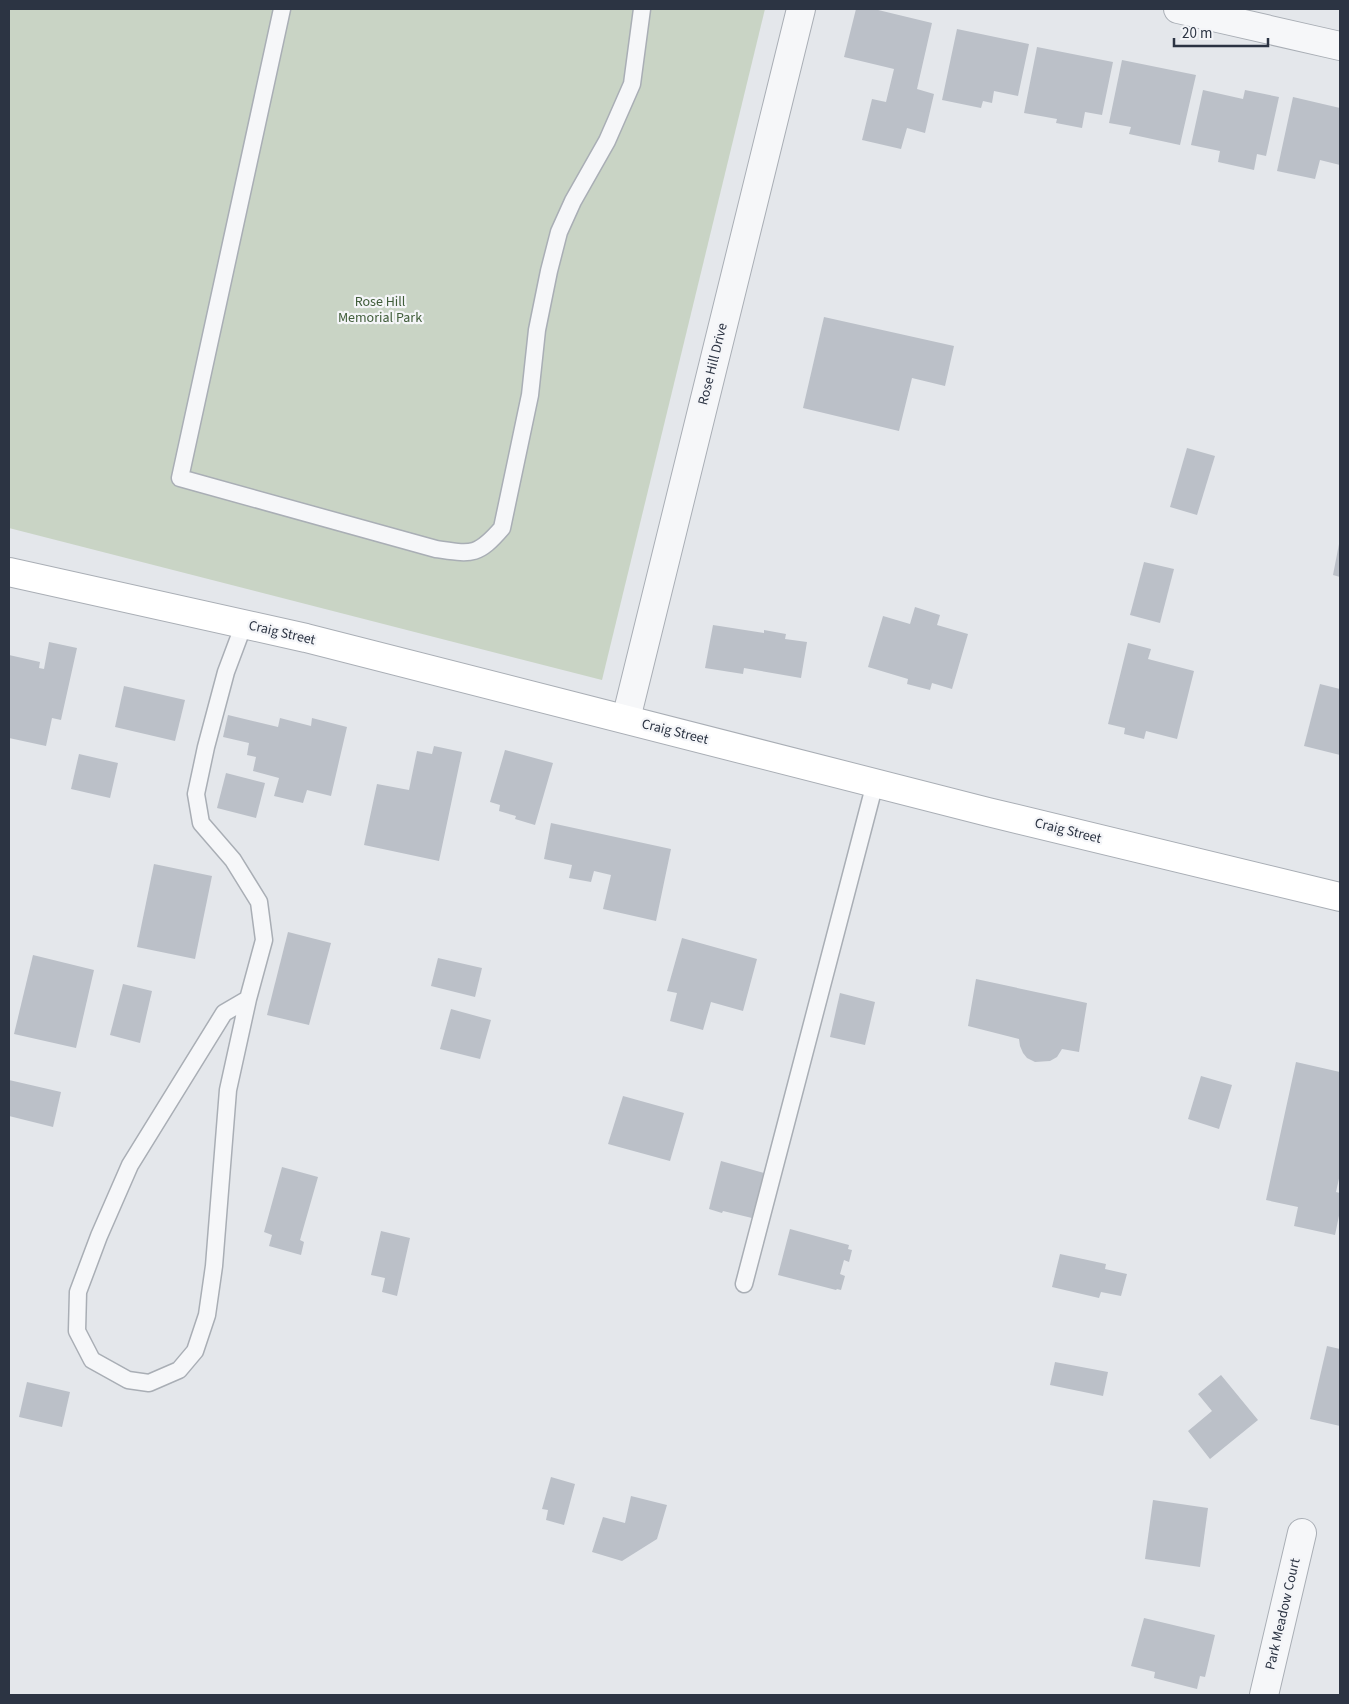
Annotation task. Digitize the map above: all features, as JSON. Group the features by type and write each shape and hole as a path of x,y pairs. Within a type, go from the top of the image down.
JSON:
{"street":[{"name":"Rose Hill Drive","path":"626,719 801,9"},
{"path":"1178,9 1340,46"},
{"name":"Craig Street","path":"9,572 306,638 875,783 1340,896"},
{"name":"Park Meadow Court","path":"1264,1695 1302,1533"}],"lane":[{"path":"282,9 180,478 436,549 466,553 480,550 502,528 530,395 537,330 559,232 607,141 632,84 642,9"},
{"path":"244,624 224,682 206,747 196,794 201,823 232,860 259,902 264,940 248,999 228,1090 214,1266 207,1315 195,1351 179,1370 149,1383 128,1380 92,1360 77,1331 78,1292 99,1236 130,1165 224,1013 248,999"},
{"path":"744,1284 875,783"}],"green space":[{"name":"Rose Hill Memorial Park","path":"9,9 765,9 602,680 9,528"}],"building":[{"path":"856,9 874,9 932,23 917,89 934,94 925,133 907,128 901,149 862,140 872,99 886,102 894,69 844,57"},
{"path":"957,29 1029,44 1018,96 994,91 992,103 983,101 981,108 942,100"},
{"path":"1037,47 1113,62 1102,115 1085,112 1082,128 1056,123 1057,119 1024,113"},
{"path":"1122,60 1196,75 1180,145 1129,134 1131,127 1109,123"},
{"path":"1203,90 1243,99 1245,90 1279,97 1266,156 1257,154 1254,170 1218,162 1220,151 1191,145"},
{"path":"1293,97 1340,108 1340,165 1320,160 1315,179 1277,171"},
{"path":"824,317 954,346 945,386 912,378 899,431 803,408"},
{"path":"1187,448 1215,456 1197,515 1170,507"},
{"path":"1340,545 1340,577 1333,575"},
{"path":"1144,562 1174,569 1160,623 1130,615"},
{"path":"915,607 940,615 937,625 968,634 952,689 932,683 930,690 907,684 908,679 868,667 883,616 910,624"},
{"path":"713,625 764,633 764,630 786,634 785,639 807,642 801,678 744,668 743,674 705,668"},
{"path":"49,642 77,648 61,720 52,718 46,746 9,738 9,655 40,662 39,668 44,669"},
{"path":"1128,643 1151,649 1148,659 1194,671 1177,739 1146,731 1144,739 1124,734 1125,728 1108,724"},
{"path":"1320,684 1340,689 1340,755 1304,746"},
{"path":"124,686 185,700 175,741 115,727"},
{"path":"228,715 278,727 280,718 311,726 312,718 347,727 331,796 307,790 303,803 274,796 279,778 253,771 256,757 247,755 249,743 223,737"},
{"path":"434,746 462,752 439,861 364,845 377,784 409,790 417,751 432,754"},
{"path":"505,750 553,763 535,825 515,819 516,816 499,811 500,805 490,802"},
{"path":"79,754 118,763 110,798 71,789"},
{"path":"226,773 265,783 256,818 217,808"},
{"path":"551,823 671,849 656,921 603,909 611,875 594,871 591,882 569,878 572,865 544,859"},
{"path":"154,864 212,876 195,959 137,947"},
{"path":"288,932 331,943 309,1025 267,1015"},
{"path":"682,938 757,959 743,1011 711,1002 703,1030 670,1021 677,993 667,991"},
{"path":"33,955 94,970 76,1048 14,1034"},
{"path":"438,958 482,968 475,997 431,986"},
{"path":"976,979 1087,1003 1079,1052 1062,1049 1057,1057 1050,1061 1035,1062 1027,1058 1023,1053 1019,1039 968,1026"},
{"path":"123,984 152,991 140,1043 110,1035"},
{"path":"840,993 875,1002 865,1045 830,1037"},
{"path":"451,1009 491,1020 480,1059 440,1049"},
{"path":"1296,1062 1340,1072 1340,1174 1336,1192 1340,1193 1340,1211 1335,1235 1294,1226 1298,1207 1266,1200"},
{"path":"1201,1076 1232,1085 1219,1129 1188,1119"},
{"path":"9,1080 61,1092 53,1127 9,1116"},
{"path":"623,1096 684,1113 670,1161 608,1144"},
{"path":"721,1161 764,1173 752,1218 709,1209"},
{"path":"282,1167 318,1177 300,1240 304,1242 301,1255 269,1246 272,1235 264,1232"},
{"path":"790,1229 849,1245 848,1249 852,1250 849,1262 844,1260 840,1274 845,1276 841,1290 778,1275"},
{"path":"381,1231 410,1238 397,1296 382,1292 385,1278 371,1275"},
{"path":"1060,1254 1106,1264 1105,1269 1127,1274 1121,1296 1101,1292 1099,1298 1052,1287"},
{"path":"1327,1346 1340,1349 1340,1426 1310,1419"},
{"path":"1055,1362 1108,1372 1103,1396 1050,1385"},
{"path":"1221,1375 1258,1420 1210,1459 1188,1431 1212,1411 1198,1394"},
{"path":"27,1382 70,1392 62,1427 19,1417"},
{"path":"551,1477 575,1484 564,1525 546,1520 548,1510 542,1509"},
{"path":"631,1496 667,1505 657,1539 622,1561 592,1552 603,1517 625,1523"},
{"path":"1153,1500 1208,1508 1200,1567 1145,1559"},
{"path":"1144,1618 1215,1635 1205,1677 1200,1676 1197,1689 1154,1678 1155,1672 1131,1666"}]}
